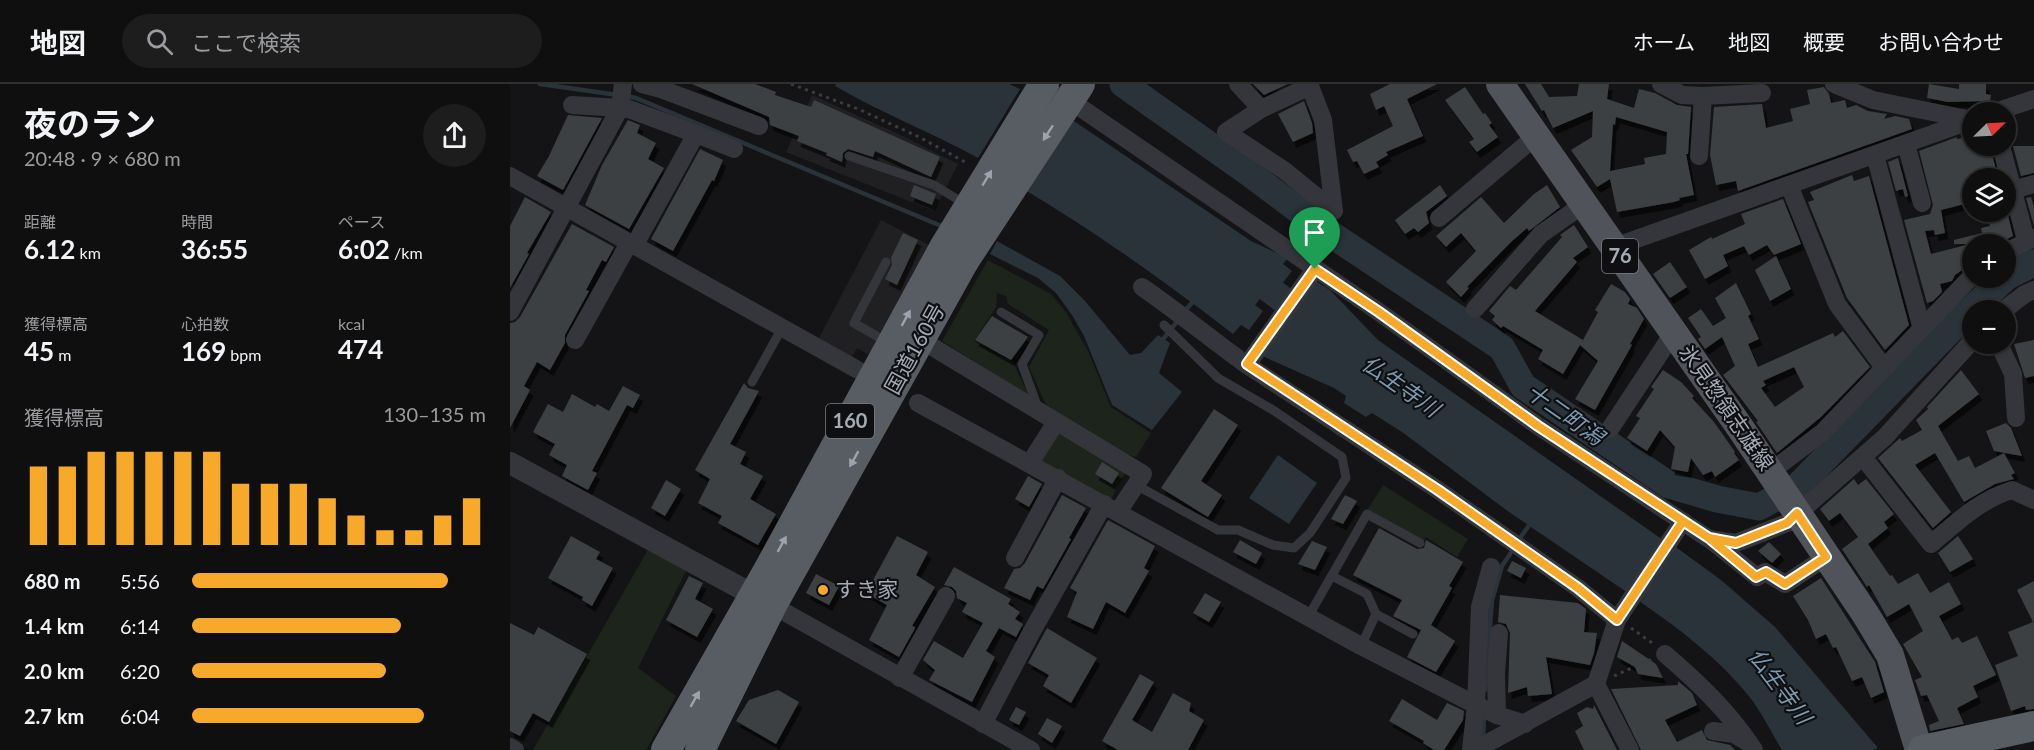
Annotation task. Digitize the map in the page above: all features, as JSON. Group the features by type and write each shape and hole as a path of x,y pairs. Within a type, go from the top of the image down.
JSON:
{"highway":[{"name":"国道160号","path":"666,750 763,600 921,340 955,254 969,207 1044,84"},
{"name":"国道160号","path":"700,750 763,600 891,344 1080,84"},
{"path":"1921,750 2034,726"}],"main road":[{"name":"氷見惣領志雄線","path":"1500,84 1772,475 1866,615 1890,655 1921,750"}],"street":[{"path":"510,312 620,108 623,84"},
{"path":"642,84 759,126"},
{"path":"1044,84 1379,312 1547,432 1709,538 1756,577 1766,572 1785,584 1826,557"},
{"path":"1238,84 1262,109"},
{"path":"1661,84 1682,95 1762,93"},
{"path":"1834,84 1873,100 1962,118"},
{"path":"1311,85 1323,120 1334,211 1285,171 1226,132 1262,109 1311,85"},
{"path":"1699,156 1703,96"},
{"path":"2016,105 2034,99"},
{"path":"572,105 629,109 734,149"},
{"path":"1614,247 1962,124"},
{"path":"575,340 696,134"},
{"path":"1439,218 1536,136"},
{"path":"1906,144 1922,203"},
{"path":"1875,155 1922,328"},
{"path":"510,176 858,369"},
{"path":"2016,189 2034,184"},
{"path":"1789,185 1837,304 1885,369"},
{"path":"2016,199 2030,239 2016,247"},
{"path":"1475,309 1541,234 1584,204"},
{"path":"1247,364 1315,269"},
{"path":"1772,475 1823,432 1962,286"},
{"path":"1142,287 1186,317 1215,342 1247,364 1438,490 1620,615"},
{"path":"2016,301 2034,290"},
{"path":"1610,429 1674,333"},
{"path":"921,340 1143,474 1136,485 1111,508 1031,633 983,724"},
{"path":"1709,538 1736,543 1787,523 1795,511 1885,437 1962,352"},
{"path":"2004,354 2013,374 2016,418"},
{"path":"918,403 1361,646 1497,715 1525,724"},
{"path":"1030,463 1056,422"},
{"path":"1863,457 1930,544 1979,504 1997,494 2012,490 2034,500"},
{"path":"510,463 763,600 983,724 1004,743 1031,750"},
{"path":"1015,558 1058,478"},
{"path":"1473,750 1596,684 1620,615 1683,521"},
{"path":"1473,750 1480,606 1491,567"},
{"path":"900,678 946,596"},
{"path":"1497,715 1496,673 1499,633"},
{"path":"1665,654 1700,684 1741,729 1752,747"},
{"path":"1596,684 1630,750"},
{"path":"1713,731 1734,734 1752,747"},
{"path":"510,747 515,750"}],"lane":[{"path":"849,156 934,185 969,207"},
{"path":"886,262 854,323 891,344"},
{"path":"1001,312 1039,335 1022,364 1040,413"},
{"path":"1136,485 1218,530 1238,530 1273,545 1294,548 1310,533 1346,478 1342,457 1273,410 1218,378 1164,325"},
{"path":"752,382 782,328"},
{"path":"1308,616 1367,514 1419,543"},
{"path":"1332,576 1367,594 1376,614 1413,634"},
{"path":"1361,646 1376,614"}],"path":[{"path":"791,84 858,109 919,137 965,162"},
{"path":"1596,684 1665,654 1620,615"}],"shaded area":[{"path":"812,95 958,164 934,211 786,152"},
{"path":"881,220 931,246 869,355 857,348 850,360 818,340"},
{"path":"988,260 1051,294 1066,312 1088,351 1111,407 1151,433 1136,457 1126,454 1046,405 1029,367 1049,330 1008,304 1006,296 997,293 996,307 974,341 1013,362 1029,396 942,341"},
{"path":"1056,432 1125,473 1110,501 1039,463"},
{"path":"1383,485 1468,539 1457,557 1426,537 1423,542 1376,517 1373,523 1363,517"},
{"path":"649,548 687,569 638,668 676,696 646,750 533,750"}],"water":[{"path":"836,84 1009,84 1020,89 978,158 852,96 835,86"},
{"path":"1071,119 1251,241 1287,259 1283,264 1292,271 1277,290 1270,286 1255,305 1263,311 1249,330 1241,325 1233,334 1079,223 1025,190"},
{"path":"997,241 1060,276 1085,301 1130,355 1141,353 1158,335 1170,343 1159,373 1182,392 1152,430 1112,405 1084,336 1072,315 1056,293 1038,278 990,254"},
{"path":"1314,280 1330,290 1378,340 1663,540 1628,593 1509,512 1402,432 1372,413 1366,417 1344,403 1346,396 1334,388 1260,355"},
{"path":"1278,455 1317,483 1289,524 1249,498"},
{"path":"1673,545 1721,580 1775,627 1878,748 1873,750 1782,750 1757,708 1736,681 1697,644 1639,601"}],"building":[{"path":"692,84 755,84 776,92 775,95 811,107 814,100 940,157 931,177 875,151 873,157 848,149 843,153 842,162 826,155 827,153 797,141 799,136 770,125 769,117"},
{"path":"1253,84 1288,84 1264,95"},
{"path":"1390,84 1437,84 1407,99 1423,136 1386,152 1388,155 1376,162 1379,167 1364,174 1357,161 1353,162 1347,150 1393,126 1384,106 1376,110 1370,94"},
{"path":"1525,84 1541,84 1549,97 1577,96 1579,84 1609,84 1607,99 1634,108 1639,89 1655,93 1677,105 1691,107 1688,154 1686,154 1694,195 1679,198 1680,200 1674,202 1617,212 1610,179 1597,187 1571,150 1592,137 1593,111 1553,128 1544,110 1542,111","holes":["1616,117 1667,132 1666,154 1644,158 1645,164 1610,171 1613,124 1615,125"]},
{"path":"1929,84 1959,89 1959,84 1986,84 1986,94 1991,95 1990,101 1948,102 1927,98"},
{"path":"1465,87 1483,114 1485,113 1492,123 1489,125 1498,137 1477,152 1469,142 1474,139 1445,100"},
{"path":"1824,87 1831,103 1845,100 1847,108 1856,105 1868,111 1887,114 1884,119 1895,116 1909,119 1912,129 1738,191 1736,181 1716,185 1710,155 1714,107 1762,104 1766,128 1793,121 1790,109 1810,104 1807,90"},
{"path":"1304,101 1313,133 1293,142 1278,114"},
{"path":"568,115 602,118 563,190 537,176"},
{"path":"628,120 640,125 637,133 656,143 648,159 664,168 629,229 585,205 602,165"},
{"path":"1957,137 1957,139 1962,138 1962,156 1992,156 1996,168 1962,168 1962,205 1941,210 1945,233 1935,235 1934,230 1925,231 1931,254 1962,246 1962,270 1955,275 1952,281 1940,284 1942,292 1933,301 1927,303 1904,220 1930,214 1933,205 1919,151"},
{"path":"2016,146 2034,146 2034,173 2021,176 2016,156"},
{"path":"700,149 723,160 714,181 712,180 673,251 651,239"},
{"path":"1898,158 1908,196 1905,197 1903,189 1896,191 1888,162"},
{"path":"1852,175 1854,181 1869,176 1909,325 1885,350 1847,298 1808,202 1814,200 1810,192"},
{"path":"914,185 936,194 932,205 910,196"},
{"path":"1440,185 1447,196 1426,212 1429,223 1418,232 1414,228 1405,234 1395,220"},
{"path":"1547,185 1560,207 1529,231 1527,228 1511,242 1467,287 1469,288 1461,297 1446,282 1476,251 1461,233 1446,247 1436,236 1481,197 1504,223 1534,194"},
{"path":"525,197 551,212 510,288 510,226"},
{"path":"2031,197 2034,207 2034,226 2026,198"},
{"path":"1783,199 1801,244 1774,255 1767,245 1749,255 1744,246 1723,255 1728,266 1705,279 1689,250 1711,237 1712,239 1745,224 1741,214"},
{"path":"1989,222 2010,222 2013,234 1978,234 1982,233 1981,228 1990,226"},
{"path":"572,224 614,247 606,262 602,260 586,290 589,291 565,335 565,343 550,370 537,362 524,386 530,390 510,428 510,323 520,317"},
{"path":"1574,225 1588,247 1573,258 1577,262 1535,311 1583,340 1598,312 1595,310 1611,284 1625,292 1630,299 1628,304 1637,308 1644,319 1595,410 1575,399 1598,361 1580,345 1563,374 1538,359 1543,350 1503,326 1501,328 1492,320 1495,316 1489,311 1510,286 1516,290 1562,237 1560,235"},
{"path":"903,233 918,240 897,285 885,279 892,265 891,258"},
{"path":"1962,238 1962,244 1954,244 1954,240"},
{"path":"1776,256 1791,289 1770,301 1755,270"},
{"path":"1670,262 1687,287 1670,298 1653,274"},
{"path":"1736,283 1751,314 1748,316 1759,339 1748,344 1758,367 1833,333 1835,337 1843,331 1870,367 1821,417 1777,453 1756,422 1758,421 1723,375 1735,366 1722,337 1705,349 1698,339 1701,337 1688,318 1701,309 1713,326 1726,318 1715,298","holes":["1794,367 1804,387 1775,407 1761,388 1766,385 1763,381"]},
{"path":"992,316 1028,337 1011,360 975,340"},
{"path":"2034,340 2034,376 2025,378 2016,344"},
{"path":"1663,370 1681,382 1694,396 1692,398 1714,422 1739,460 1715,477 1712,471 1703,475 1691,458 1688,472 1671,469 1675,447 1660,430 1647,451 1627,438 1640,418 1636,416 1654,389 1651,387"},
{"path":"1961,370 1979,394 1938,426 1958,461 1969,456 1975,468 2004,453 2015,473 2011,475 2014,479 1995,484 1964,502 1935,453 1915,465 1951,512 1933,528 1878,458 1900,438 1902,441 1922,430 1916,420"},
{"path":"744,383 748,388 759,391 730,444 746,452 740,464 763,476 750,499 776,514 758,545 718,523 722,516 698,503 710,479 695,470"},
{"path":"623,386 640,395 633,408 627,405 592,471 597,473 588,490 562,476 567,465 549,455 555,444 533,432 548,404 563,412 572,394 595,407 597,404 609,411"},
{"path":"1214,409 1238,425 1201,481 1222,495 1208,517 1161,488"},
{"path":"2006,423 2011,428 2022,456 1994,451 1986,431"},
{"path":"1102,462 1119,473 1112,484 1095,474"},
{"path":"1028,476 1042,484 1029,507 1015,499"},
{"path":"1854,479 1858,485 1866,479 1894,514 1884,522 1888,528 1868,544 1890,576 1892,575 1898,584 1918,573 1930,593 1949,582 1961,604 1939,616 1952,640 1958,637 1962,643 1977,636 1996,675 1973,686 1978,697 1957,708 1964,724 1930,731 1929,725 1939,721 1927,695 1921,696 1915,680 1922,677 1903,644 1923,631 1909,604 1887,617 1869,585 1867,587 1842,549 1858,537 1840,513 1829,521 1820,509"},
{"path":"666,480 681,489 665,516 651,508"},
{"path":"1062,495 1086,508 1043,589 1037,586 1030,600 1004,588 1014,569 1020,568 1025,563"},
{"path":"1345,495 1357,501 1343,524 1331,519"},
{"path":"1108,520 1155,546 1144,568 1149,571 1125,613 1106,602 1093,629 1067,617 1077,592 1070,588"},
{"path":"1379,528 1417,549 1424,548 1426,540 1463,562 1449,586 1452,588 1431,625 1455,641 1436,672 1407,657 1421,630 1393,616 1402,600 1353,575"},
{"path":"571,536 600,552 596,559 613,568 592,606 582,600 583,597 548,578"},
{"path":"897,536 928,552 916,575 935,587 912,626 915,627 914,630 899,657 869,640 887,605 866,593"},
{"path":"1958,536 1973,559 1950,572 1938,553"},
{"path":"1240,540 1262,553 1256,564 1233,552"},
{"path":"1312,541 1327,547 1315,570 1298,564"},
{"path":"1769,542 1781,554 1772,563 1758,551"},
{"path":"1512,561 1526,568 1521,578 1507,571"},
{"path":"954,567 1011,599 1008,604 1020,612 1015,619 1023,624 1016,637 999,628 986,651 995,657 972,702 929,680 935,670 923,660 934,641 963,658 983,623 962,612 967,603 957,598 956,591 952,587 944,585"},
{"name":"すき家","path":"816,574 839,586 829,605 806,593"},
{"path":"689,576 703,583 695,599 713,609 697,637 666,620"},
{"path":"1821,578 1875,662 1884,692 1871,698 1862,677 1852,681 1836,647 1833,648 1826,634 1816,639 1808,620 1793,596"},
{"path":"2034,581 2034,709 2026,710 2025,706 2011,711 1995,665 2018,656 2008,632 2033,622 2017,590"},
{"path":"1205,593 1221,602 1209,622 1193,613"},
{"path":"1500,595 1578,603 1586,609 1584,632 1597,633 1590,665 1546,657 1552,694 1528,696 1527,687 1508,693 1510,633 1506,624 1498,622"},
{"path":"510,623 534,635 538,627 587,654 549,722 533,713 520,736 510,731"},
{"path":"1047,628 1097,658 1071,703 1043,686 1049,675 1028,663"},
{"path":"1622,641 1656,664 1663,678 1638,674 1635,667 1617,657"},
{"path":"1140,674 1154,682 1132,720 1152,732 1173,693 1191,703 1189,711 1204,720 1188,750 1118,750 1102,741"},
{"path":"1678,681 1692,693 1697,705 1665,720 1677,742 1702,730 1707,740 1730,745 1735,750 1641,750 1611,689 1678,685"},
{"path":"778,690 799,702 776,744 736,721 749,700"},
{"path":"1402,699 1437,720 1447,703 1464,711 1463,720 1444,750 1434,750 1423,743 1424,741 1389,721"},
{"path":"1594,705 1617,750 1584,750 1575,731 1583,726 1577,713 1587,707 1593,709"},
{"path":"1016,707 1026,712 1019,725 1009,720"},
{"path":"1047,718 1062,726 1052,743 1038,734"}],"waterway":[{"path":"540,84 618,95"},
{"name":"十二町潟","path":"1123,84 1329,233 1502,348 1523,386 1669,485 1717,499 1759,507 1799,485 1994,288"},
{"path":"626,96 636,98 946,228"},
{"name":"十二町潟","path":"2016,272 2034,263"},
{"name":"仏生寺川","path":"1239,266 1311,321"},
{"path":"1184,312 1196,298"},
{"path":"1160,343 1179,319"},
{"path":"1518,541 1532,521"},
{"path":"1485,690 1492,600 1502,566 1514,548"},
{"path":"1483,741 1484,714"}],"place":[{"name":"すき家","path":"823,590"}],"route":[{"path":"1315,269 1247,364 1438,490 1578,588 1617,620 1683,521 1709,538 1736,543 1787,523 1797,513 1826,557 1785,584 1766,572 1756,577 1709,538 1538,426 1315,269"}]}
